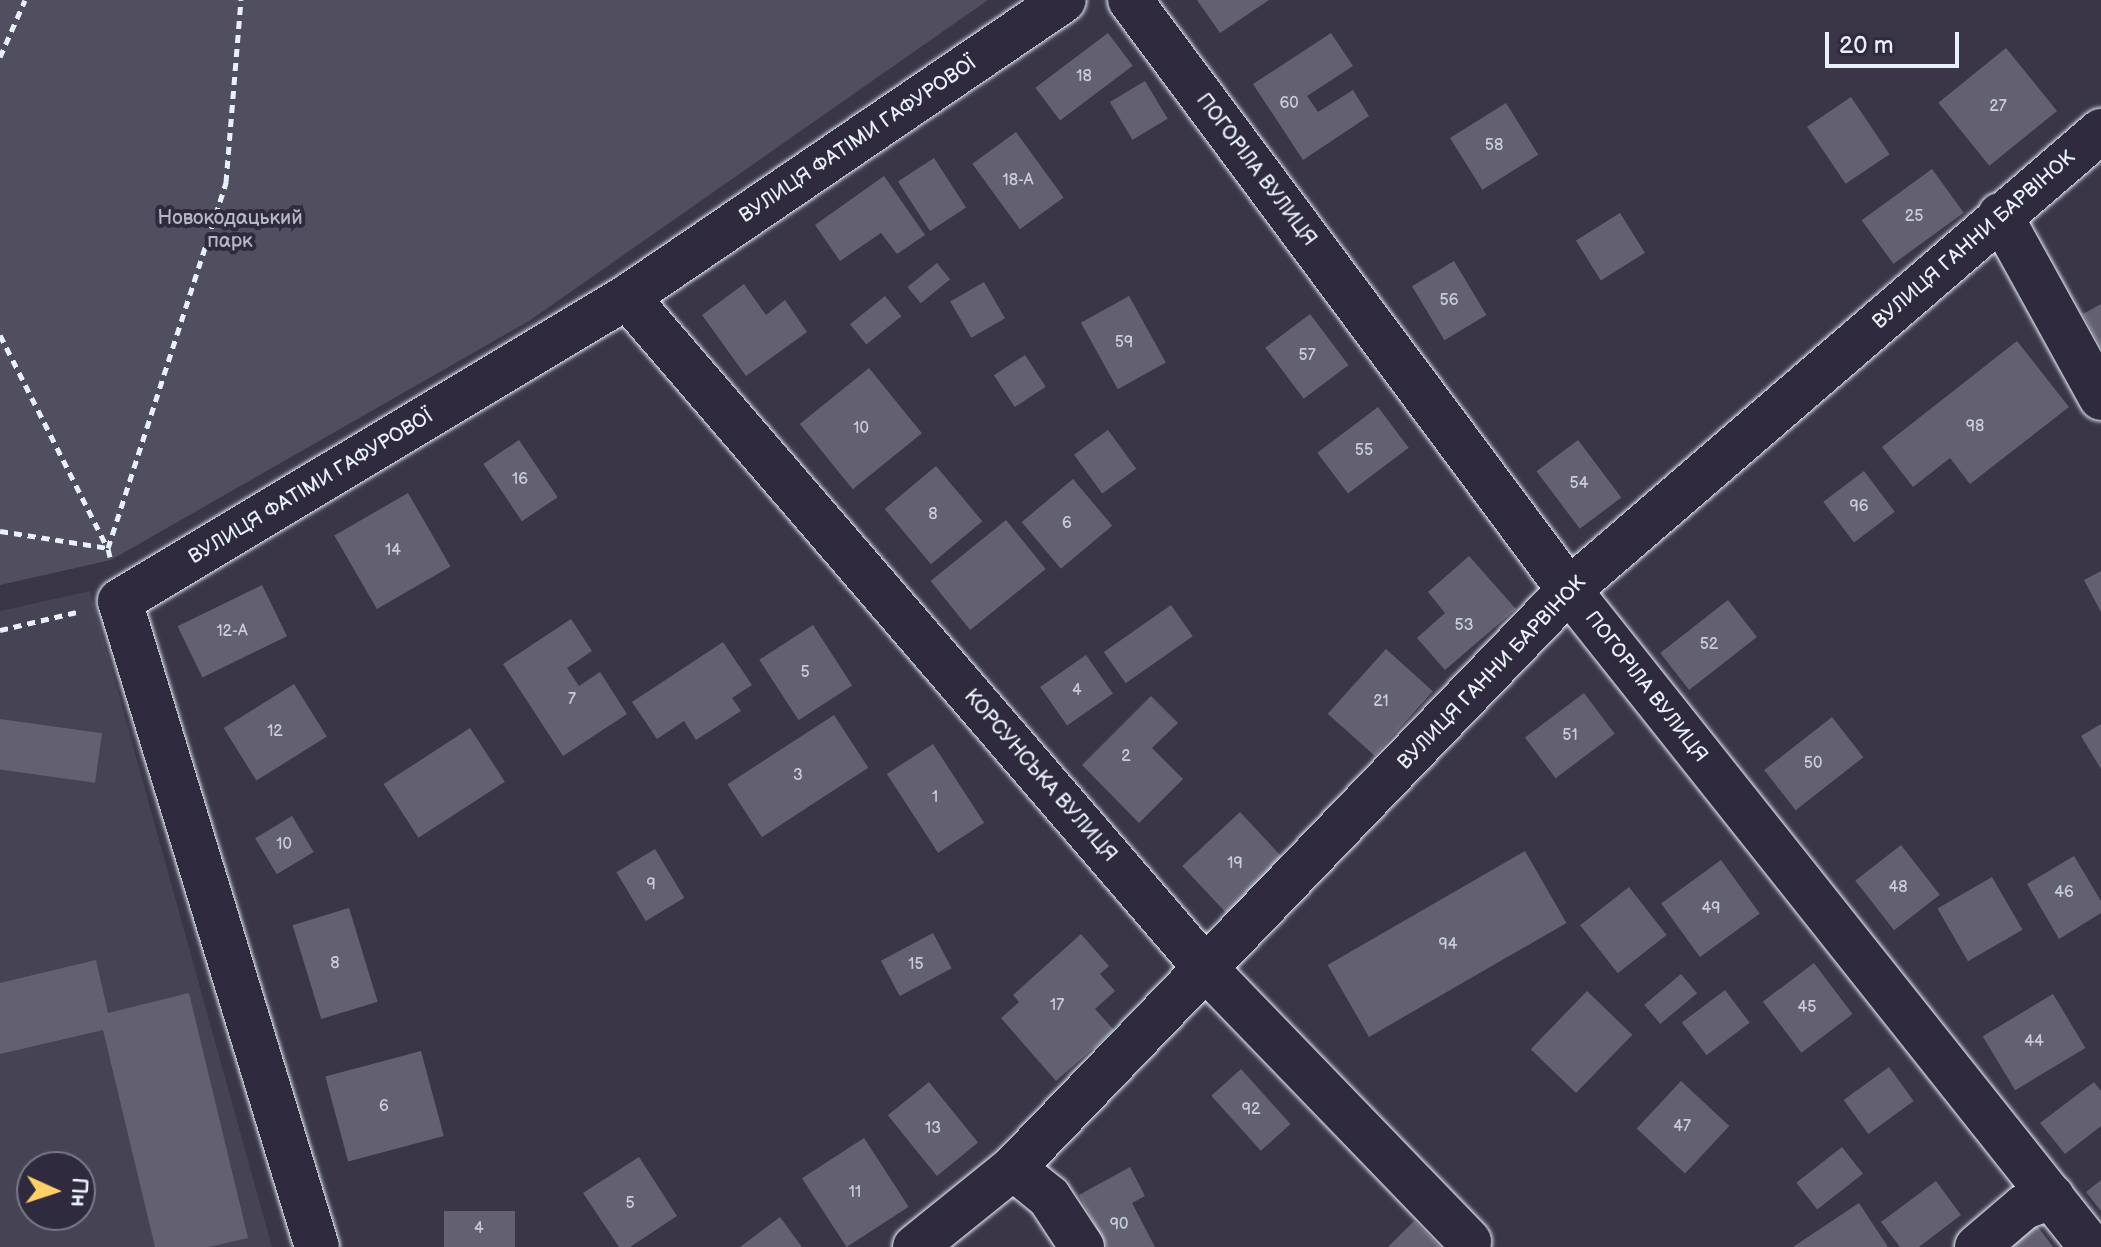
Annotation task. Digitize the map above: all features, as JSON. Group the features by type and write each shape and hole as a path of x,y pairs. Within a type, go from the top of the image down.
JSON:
{"street":[{"name":"ВУЛИЦЯ ФАТІМИ ГАФУРОВОЇ","path":"120,601 627,297 1064,0"},
{"name":"ПОГОРІЛА ВУЛИЦЯ","path":"1130,0 1569,590 2091,1247"},
{"name":"ВУЛИЦЯ ГАННИ БАРВІНОК","path":"915,1247 1013,1168 1208,971 1569,590 2101,131"},
{"path":"2000,215 2101,398"},
{"name":"КОРСУНСЬКА ВУЛИЦЯ","path":"627,297 1208,971 1469,1241"},
{"path":"120,601 317,1247"},
{"path":"1013,1168 1049,1197 1082,1247"},
{"path":"1977,1247 2024,1207 2052,1197"}],"path":[{"path":"0,57 25,0"},
{"path":"108,548 226,182 241,0"},
{"path":"0,335 108,548 120,601 0,630"},
{"path":"0,531 108,548"}],"shaded area":[{"path":"90,591 272,1247 0,1247 0,611"}],"green space":[{"name":"Новокодацький парк","path":"0,0 988,0 529,321 111,560 0,585"}],"building":[{"path":"1197,0 1269,0 1220,33"},
{"path":"1108,33 1133,66 1060,121 1035,88"},
{"path":"1331,33 1353,66 1307,96 1318,112 1353,90 1369,116 1303,160 1253,84"},
{"path":"2006,48 2057,111 1989,166 1938,103"},
{"path":"1145,81 1168,119 1133,140 1110,102"},
{"path":"1851,97 1890,154 1846,184 1807,127"},
{"path":"1506,103 1538,155 1482,190 1450,138"},
{"path":"1016,132 1064,198 1020,229 972,164"},
{"path":"934,158 966,207 930,231 898,181"},
{"path":"1932,169 1964,213 1893,264 1862,220"},
{"path":"884,176 925,235 897,254 881,233 840,261 815,225"},
{"path":"1620,213 1645,253 1601,280 1576,241"},
{"path":"1454,261 1486,315 1444,340 1412,286"},
{"path":"937,263 950,279 921,303 907,287"},
{"path":"984,282 1005,318 971,338 950,302"},
{"path":"744,284 766,315 785,300 807,332 746,376 702,315"},
{"path":"885,296 901,316 866,345 850,324"},
{"path":"1129,296 1166,362 1118,389 1081,323"},
{"path":"2101,304 2101,347 2083,314"},
{"path":"1310,314 1349,365 1304,399 1265,348"},
{"path":"2017,341 2069,407 1970,484 1950,458 1913,487 1882,447"},
{"path":"1025,355 1046,387 1015,407 994,375"},
{"path":"869,368 922,433 853,489 800,424"},
{"path":"1378,407 1409,448 1348,493 1317,453"},
{"path":"1108,430 1136,469 1102,494 1074,455"},
{"path":"519,440 558,497 522,521 483,464"},
{"path":"1578,440 1621,498 1580,529 1536,471"},
{"path":"936,466 982,521 931,564 885,509"},
{"path":"1864,471 1895,512 1854,542 1823,502"},
{"path":"1073,479 1112,526 1061,569 1022,522"},
{"path":"408,493 450,567 377,609 334,536"},
{"path":"1006,520 1046,569 970,630 931,581"},
{"path":"1469,556 1516,609 1445,670 1417,638 1445,613 1428,592"},
{"path":"2101,571 2101,612 2084,580"},
{"path":"262,585 287,636 203,677 178,626"},
{"path":"1728,600 1757,637 1689,690 1660,653"},
{"path":"1171,605 1193,636 1126,683 1104,652"},
{"path":"571,619 592,651 567,668 579,686 600,672 627,714 563,756 503,664"},
{"path":"813,625 852,685 799,720 759,660"},
{"path":"723,642 752,685 732,698 741,711 696,740 684,721 657,739 632,702"},
{"path":"1386,649 1433,691 1375,756 1328,714"},
{"path":"1086,655 1113,694 1067,726 1040,687"},
{"path":"294,684 327,737 256,781 224,728"},
{"path":"1584,693 1615,734 1556,778 1525,738"},
{"path":"1151,696 1178,723 1152,748 1183,779 1139,823 1082,765"},
{"path":"834,715 868,768 762,837 727,784"},
{"path":"1832,717 1863,757 1796,810 1764,770"},
{"path":"0,719 102,733 95,783 0,769"},
{"path":"2101,724 2101,769 2081,736"},
{"path":"470,728 505,782 418,838 384,784"},
{"path":"933,744 984,823 938,853 887,774"},
{"path":"1240,812 1287,862 1229,916 1182,866"},
{"path":"292,816 314,852 277,874 255,838"},
{"path":"1901,845 1940,895 1894,930 1855,881"},
{"path":"655,849 684,898 646,921 616,872"},
{"path":"1525,851 1566,923 1369,1037 1328,965"},
{"path":"2074,856 2101,901 2101,913 2059,939 2027,884"},
{"path":"1721,860 1760,913 1700,957 1661,903"},
{"path":"1992,877 2022,930 1968,961 1937,908"},
{"path":"1629,887 1667,935 1618,973 1580,925"},
{"path":"349,908 378,1002 321,1019 293,925"},
{"path":"933,933 952,968 900,996 881,961"},
{"path":"1081,934 1109,966 1100,974 1115,991 1095,1009 1114,1030 1056,1081 1001,1018 1019,1002 1013,995"},
{"path":"96,960 108,1013 189,993 248,1238 209,1247 155,1247 103,1030 0,1054 0,983"},
{"path":"1814,963 1853,1014 1801,1053 1763,1002"},
{"path":"1681,974 1697,993 1660,1024 1644,1005"},
{"path":"1725,990 1750,1023 1707,1055 1682,1022"},
{"path":"1587,991 1632,1035 1576,1093 1531,1049"},
{"path":"2053,994 2085,1048 2015,1090 1983,1036"},
{"path":"421,1051 444,1136 348,1162 325,1077"},
{"path":"1889,1067 1914,1101 1868,1134 1844,1100"},
{"path":"1241,1069 1291,1124 1261,1151 1211,1096"},
{"path":"1681,1081 1729,1126 1685,1174 1637,1129"},
{"path":"929,1082 978,1143 937,1176 888,1115"},
{"path":"2094,1082 2101,1091 2101,1126 2065,1154 2040,1123"},
{"path":"864,1138 909,1207 847,1247 802,1178"},
{"path":"1842,1147 1863,1174 1817,1210 1796,1183"},
{"path":"639,1157 677,1216 630,1247 619,1247 583,1193"},
{"path":"1130,1167 1145,1196 1132,1203 1155,1247 1107,1247 1079,1195"},
{"path":"2101,1180 2101,1211 2086,1192"},
{"path":"1936,1181 1961,1215 1919,1247 1900,1247 1881,1222"},
{"path":"1859,1203 1888,1247 1793,1247"},
{"path":"444,1211 515,1211 515,1247 444,1247"},
{"path":"780,1217 802,1247 740,1247"},
{"path":"2033,1220 2053,1247 1997,1247"},
{"path":"1414,1221 1440,1247 1388,1247"}]}
